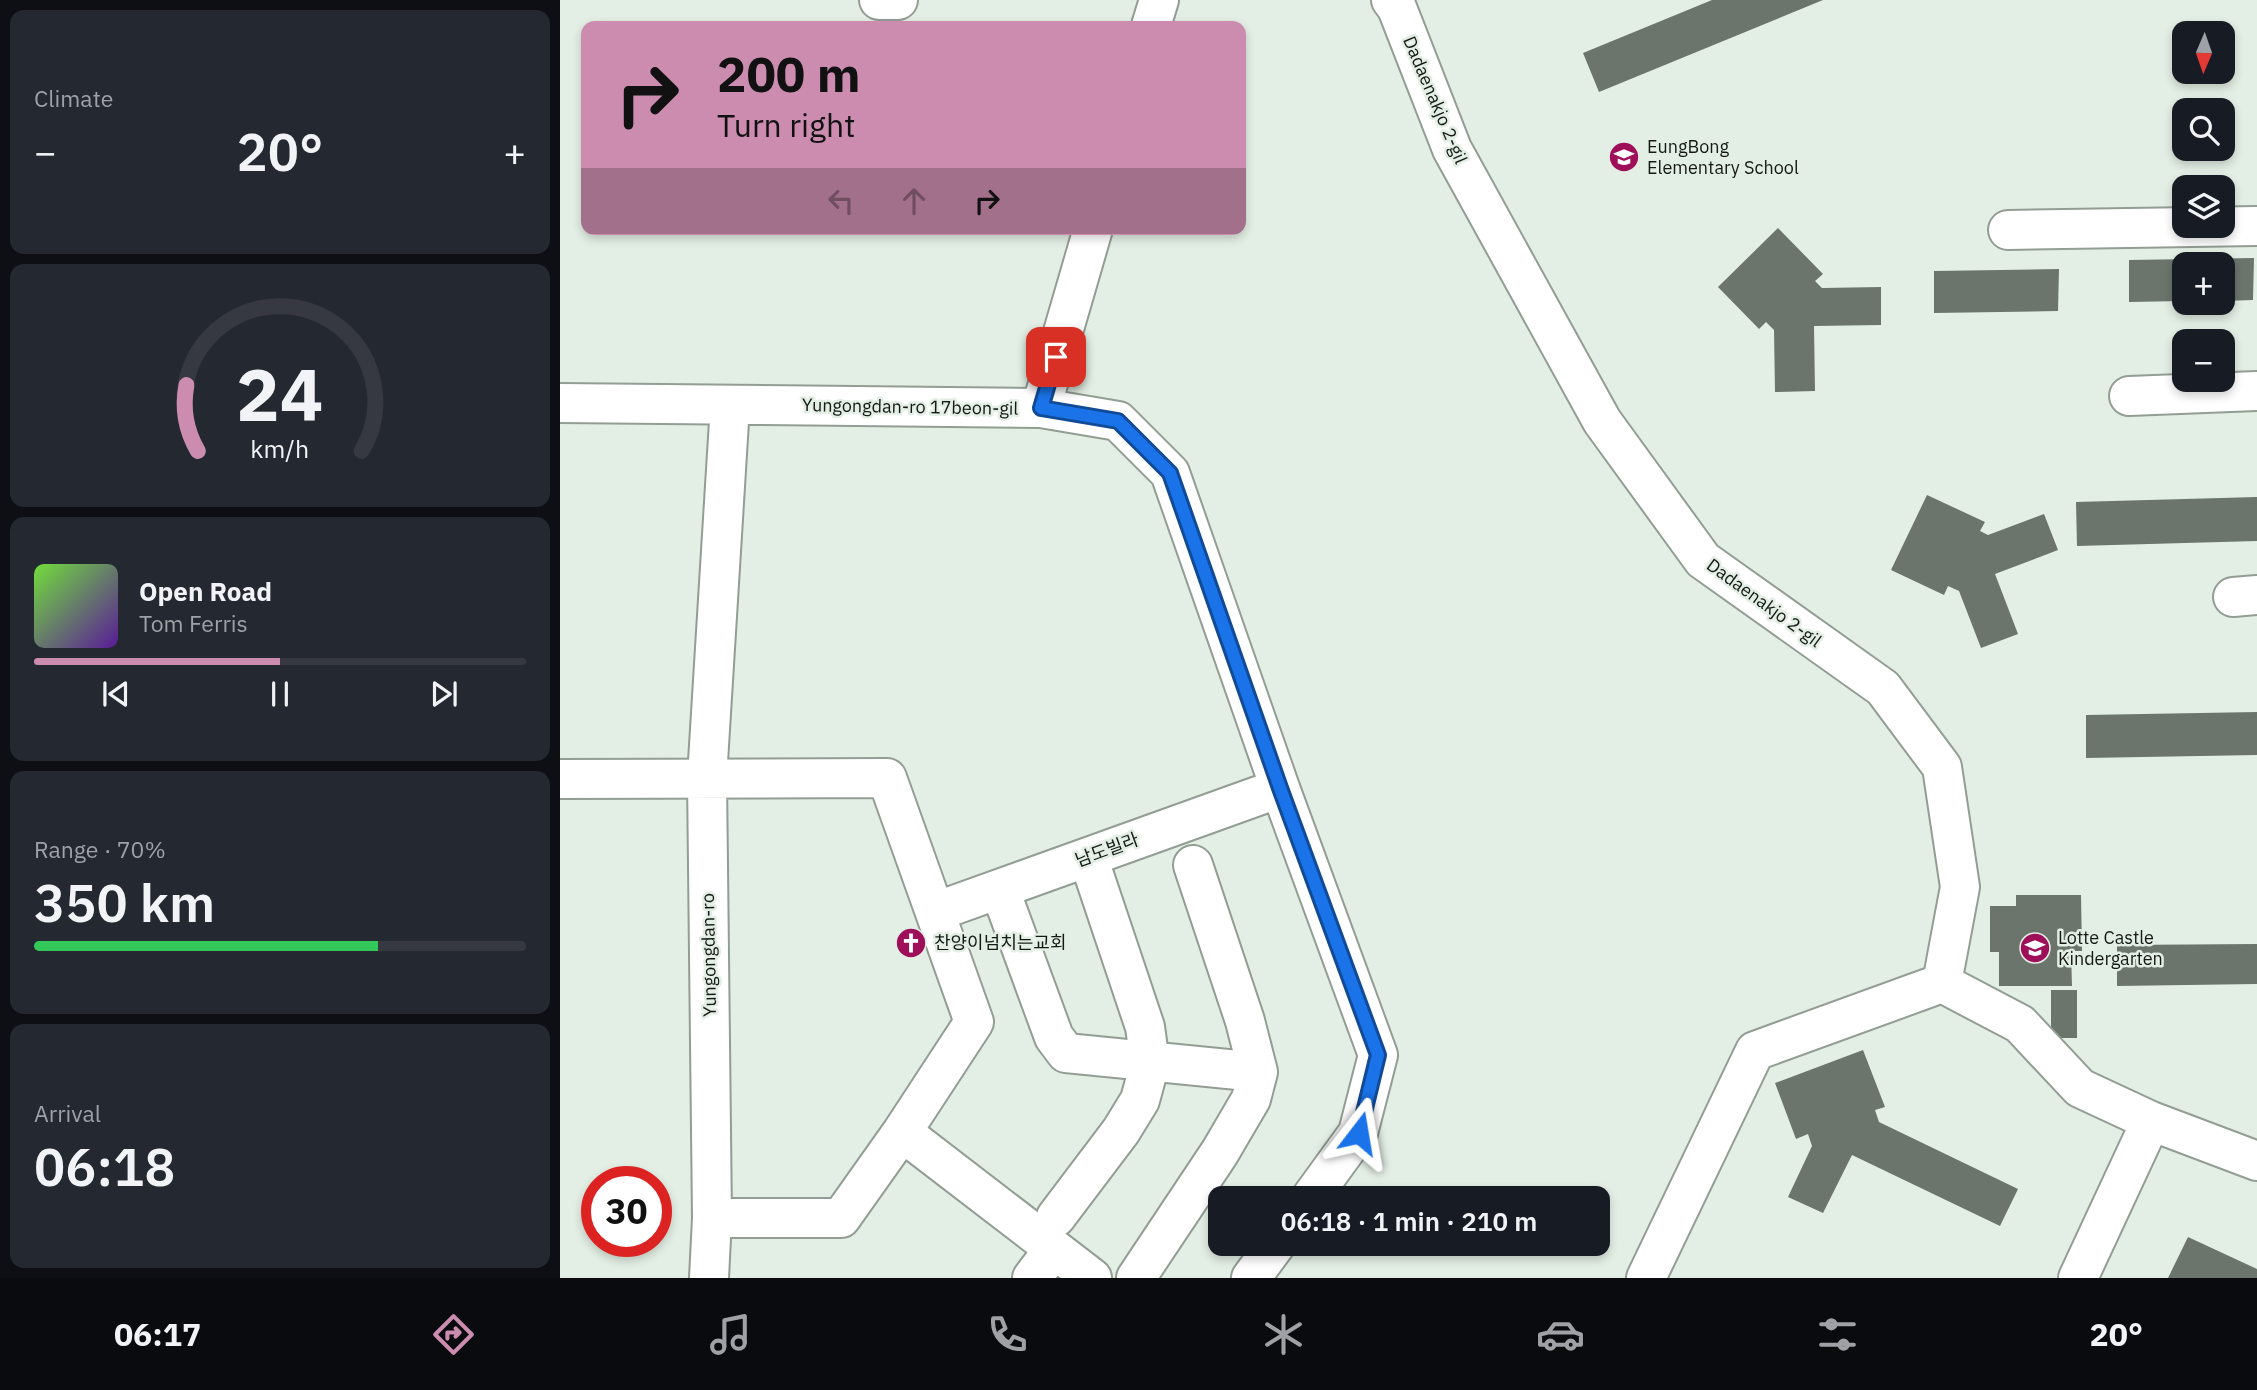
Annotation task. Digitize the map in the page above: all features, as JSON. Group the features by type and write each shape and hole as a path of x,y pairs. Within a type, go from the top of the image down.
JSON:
{"street":[{"path":"879,0 898,0"},
{"path":"1153,21 1159,0"},
{"name":"Dadaenakjo 2-gil","path":"1391,0 1397,8 1452,149 1602,421 1703,560 1883,688 1942,767 1959,887 1942,983"},
{"path":"2008,230 2257,226"},
{"path":"1041,408 1091,235"},
{"path":"2129,396 2257,391"},
{"name":"Yungongdan-ro 17beon-gil","path":"560,403 1041,408 1118,421 1170,473 1280,788 1378,1055 1359,1133 1320,1186"},
{"name":"Yungongdan-ro","path":"709,1278 712,1218 707,778 730,405"},
{"path":"560,779 887,778 974,1022 902,1132 841,1218 712,1218"},
{"name":"남도빌라","path":"935,912 1280,788"},
{"path":"1047,1248 1140,1100 1150,1063 1145,1027 1088,857"},
{"path":"1136,1278 1220,1152 1251,1098 1258,1072 1245,1021 1192,865"},
{"path":"1000,890 1054,1037 1066,1053 1258,1072"},
{"path":"1646,1278 1755,1051 1942,983 2020,1024 2080,1087 2151,1121 2257,1161"},
{"path":"2078,1278 2151,1121"},
{"path":"902,1132 1047,1248 1093,1278"},
{"path":"1251,1278 1267,1256"}],"building":[{"path":"1712,0 1823,0 1599,92 1583,53"},
{"path":"1778,228 1823,274 1815,281 1822,288 1881,287 1881,325 1814,326 1815,391 1775,392 1774,330 1766,322 1759,329 1718,287"},
{"path":"2235,258 2254,258 2253,300 2235,301"},
{"path":"2172,259 2172,301 2129,302 2129,260"},
{"path":"2059,269 2058,311 1934,313 1934,271"},
{"path":"1927,495 1985,522 1980,531 1988,535 2044,514 2058,550 1995,574 2018,634 1981,648 1959,591 1948,586 1944,595 1891,570"},
{"path":"2257,497 2257,541 2077,546 2076,502"},
{"path":"2257,712 2257,755 2086,758 2086,715"},
{"path":"2016,895 2081,895 2082,951 2071,951 2072,986 1999,986 1999,952 1990,952 1990,906 2016,906"},
{"path":"2257,944 2257,984 2117,986 2117,945"},
{"path":"2051,990 2077,990 2077,1038 2051,1038"},
{"path":"1863,1050 1885,1107 1875,1110 1879,1122 2018,1189 2000,1226 1852,1155 1823,1213 1788,1197 1812,1146 1808,1134 1796,1139 1775,1083"},
{"path":"2188,1237 2257,1269 2257,1278 2168,1278"}],"place":[{"name":"EungBong Elementary School","path":"1624,157"},
{"name":"찬양이넘치는교회","path":"911,943"},
{"name":"Lotte Castle Kindergarten","path":"2035,948"}],"route":[{"path":"1056,357 1041,408 1118,421 1170,473 1280,788 1378,1055 1359,1133"}]}
